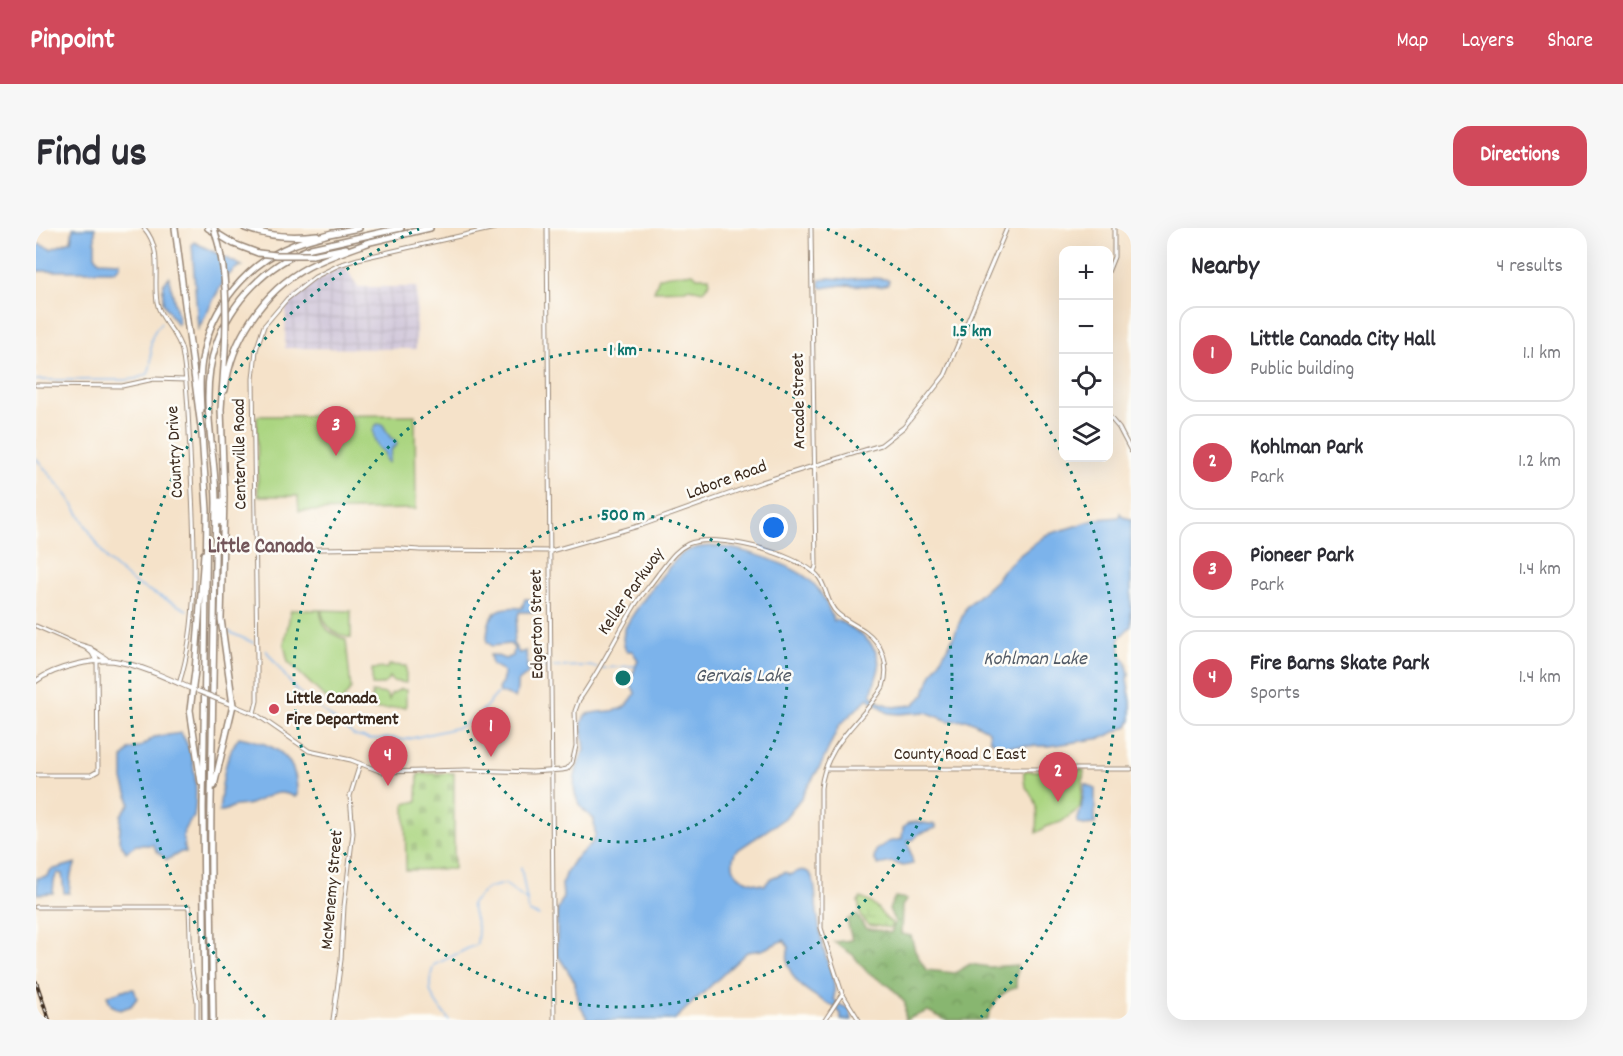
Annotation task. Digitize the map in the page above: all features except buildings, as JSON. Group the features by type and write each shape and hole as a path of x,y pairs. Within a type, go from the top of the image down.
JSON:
{"highway":[{"path":"175,228 202,435"},
{"path":"208,228 234,244 258,252 285,256 312,255 429,228"},
{"path":"211,802 233,705 221,626 224,512 222,421 227,310 225,282 214,228"},
{"path":"245,228 285,237 359,228"},
{"path":"213,1020 211,802 216,496 208,398 212,360 223,328 236,306 254,284 272,268 298,252 324,244 401,228"},
{"path":"205,1020 203,808 207,510 202,435 201,367 206,343 216,316 232,291 253,269 292,245 332,233"},
{"path":"222,421 231,360 243,332 265,302 285,281 307,268 368,243"},
{"path":"215,583 223,464"},
{"path":"203,808 190,719 195,690 203,559 207,543"}],"main road":[{"path":"94,651 102,658 131,665 233,705"},
{"path":"36,681 59,669 112,660"}],"street":[{"name":"Country Drive","path":"144,228 155,246 157,303 161,315 181,345 185,380 193,510 193,596 186,663 179,684"},
{"name":"Centerville Road","path":"254,713 257,698 253,380 256,350 264,326 284,302 308,282 340,265 370,255 495,228"},
{"name":"Edgerton Street","path":"548,228 554,1020"},
{"name":"Arcade Street","path":"811,228 816,569 814,572"},
{"name":"Labore Road","path":"255,550 388,548 551,551 642,525 814,465 876,447 892,438 904,427 945,375 1007,228"},
{"path":"1113,263 1114,228"},
{"path":"36,385 122,386 154,378 185,380"},
{"path":"1113,421 1131,451"},
{"name":"Keller Parkway","path":"553,772 567,769 573,760 576,746 575,711 579,700 638,601 678,550 690,543 700,541 725,542 787,558 814,572"},
{"path":"814,572 823,584 836,612 867,633 880,647 885,662 886,674 883,687 839,741 826,769 821,788 821,928 842,993 859,1020"},
{"path":"36,626 91,651 97,662"},
{"path":"36,775 91,775 97,773 99,768 97,662 94,651 78,644"},
{"path":"233,705 254,713 309,751 382,772 453,770 553,772"},
{"name":"McMenemy Street","path":"333,1020 353,833 350,796 360,764"},
{"name":"County Road C East","path":"826,769 1131,769"},
{"path":"36,907 189,907 191,964 197,1001 197,1020"},
{"path":"825,1020 842,993"}],"shaded area":[{"path":"344,265 358,287 417,287 416,349 285,348 286,307 295,296 315,281"}],"green space":[{"path":"693,273 697,277 709,277 710,283 703,291 689,288 654,291 659,278 663,276"},
{"path":"415,415 416,509 299,511 298,496 258,496 257,416"},
{"path":"291,610 320,610 327,630 346,640 351,689 336,708 288,662 284,644"},
{"path":"321,610 351,611 351,638 331,629"},
{"path":"389,665 406,666 406,683 392,681 390,677 383,684 372,685 372,669 388,668"},
{"path":"401,689 406,690 406,707 372,709 372,692 386,694 389,700 391,694"},
{"path":"1084,770 1080,808 1061,822 1036,833 1036,807 1024,782 1024,771"},
{"path":"454,773 454,869 406,870 405,804 417,801 418,774"},
{"path":"895,897 907,899 902,906 901,934 911,936 915,951 926,970 955,973 970,964 989,967 1017,965 1016,988 1005,992 997,1000 987,1020 946,1020 928,1011 905,1020 905,1003 891,987 867,972 853,955 834,942 852,940 847,920 856,914 865,928 891,933 895,922 889,909"},
{"path":"861,898 870,902 892,923 891,928 868,925 861,917 858,901"}],"water":[{"path":"73,228 95,228 95,255 99,261 120,262 120,266 115,271 36,271 36,243 51,249 71,241"},
{"path":"194,242 242,266 229,275 223,283 198,329 192,245"},
{"path":"169,277 179,322 177,325 163,303 163,285"},
{"path":"820,279 889,280 888,284 881,286 820,287"},
{"path":"377,424 383,425 390,437 396,441 397,445 392,449 388,463 384,452 375,440 373,430"},
{"name":"Gervais Lake","path":"1120,513 1123,517 1131,519 1131,626 1119,638 1120,655 1126,661 1129,674 1127,679 1131,720 1128,726 1102,738 1049,746 1000,746 990,740 989,731 969,720 949,721 926,712 888,713 868,698 839,726 821,765 801,798 785,818 735,852 733,867 740,876 751,882 765,885 771,878 786,872 790,875 804,870 811,875 815,888 822,944 833,981 834,999 838,1004 850,1009 852,1020 841,1020 841,1014 836,1008 800,985 789,968 787,958 789,947 784,940 762,950 747,952 674,1020 585,1020 587,1018 580,1006 575,982 557,954 557,912 563,897 562,884 565,874 574,860 592,843 595,836 594,819 579,804 574,788 576,771 585,751 582,723 585,715 613,711 625,706 635,693 630,682 638,660 632,651 626,651 623,640 625,629 650,590 681,555 690,550 705,547 735,549 784,565 807,578 820,592 834,621 837,620 851,628 871,644 878,658 879,667 871,694 879,702 893,707 913,705 924,695 931,676 954,636 966,607 1016,558 1046,535 1098,519 1119,517"},
{"path":"525,599 539,603 540,607 538,612 519,612 513,643 519,653 526,651 528,674 518,683 515,698 499,692 504,673 492,665 490,655 505,659 513,656 514,648 510,644 492,646 487,642 487,632 494,613 505,608 522,608"},
{"path":"181,733 190,751 196,785 194,817 184,833 183,842 186,852 181,852 167,860 157,852 153,845 136,845 126,852 119,840 121,815 130,803 123,780 123,758 129,750 142,746 154,737"},
{"path":"239,737 263,743 289,761 296,781 297,795 295,797 277,793 250,804 234,806 219,812 226,763"},
{"path":"1085,784 1095,789 1095,824 1083,825 1077,822"},
{"path":"908,823 936,825 936,828 919,834 913,840 908,840 913,864 903,866 892,862 878,865 874,859 876,850 888,842 902,839 903,828"},
{"path":"76,863 71,874 69,893 64,893 62,874 57,873 53,893 37,894 37,878 47,876 51,870"},
{"path":"134,989 137,998 131,1006 120,1010 111,1005 107,996"}],"waterway":[{"path":"36,380 125,380 148,374 152,337 161,323"},
{"path":"36,458 69,498 107,560 134,583 187,610"},
{"path":"227,631 254,643"},
{"path":"265,649 295,689 355,736 369,739 404,740 460,727 469,721"},
{"path":"601,668 635,666"},
{"path":"535,667 549,667"},
{"path":"554,667 597,667"},
{"path":"480,713 499,692"},
{"path":"521,867 529,912 539,916"},
{"path":"449,1020 432,995 431,974 434,965 477,944 478,930 471,904 487,888 505,884 526,900"}],"railway":[{"path":"36,982 49,1020"}],"place":[{"name":"Pioneer Park","path":"336,456"},
{"name":"Little Canada Fire Department","path":"274,709"},
{"name":"Little Canada City Hall","path":"491,757"},
{"name":"Fire Barns Skate Park","path":"388,786"},
{"name":"Kohlman Park","path":"1058,802"}],"district":[{"name":"Little Canada","path":"261,548"}],"water label":[{"name":"Kohlman Lake","path":"1035,660"}]}
